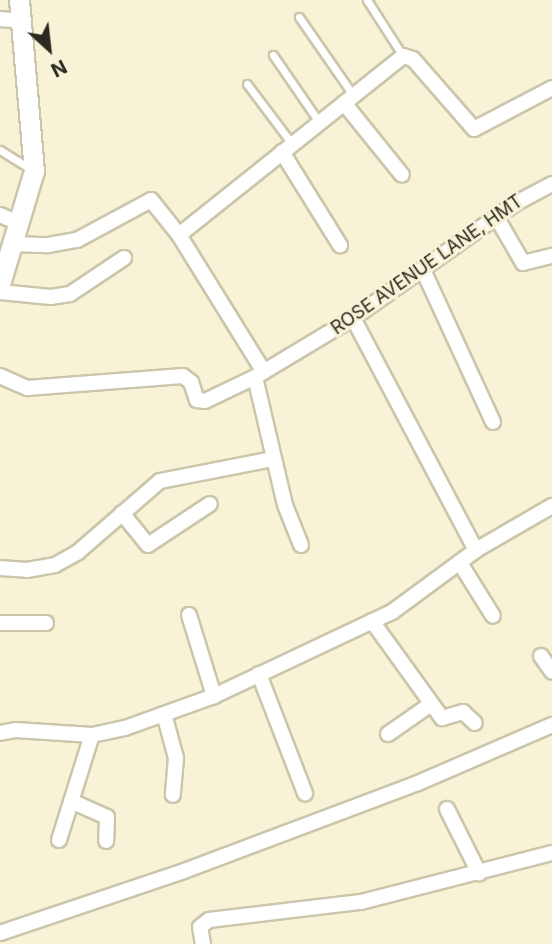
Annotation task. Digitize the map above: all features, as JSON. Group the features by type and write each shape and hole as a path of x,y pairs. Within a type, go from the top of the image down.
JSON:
{"street":[{"path":"0,284 34,171 19,0"},
{"path":"0,19 22,21"},
{"path":"179,235 402,57 413,60 474,129 552,88"},
{"path":"349,99 402,175"},
{"path":"287,148 340,245"},
{"name":"ROSE AVENUE LANE, HMT","path":"0,376 27,388 183,376 201,402 259,374 353,318 424,272 497,218 552,184"},
{"path":"13,244 48,245 77,240 148,200 179,235 259,374 273,459 301,545"},
{"path":"0,215 19,223"},
{"path":"497,218 522,262 552,256"},
{"path":"0,292 51,297 70,294 124,258"},
{"path":"424,272 494,422"},
{"path":"353,318 476,550"},
{"path":"0,568 27,570 55,565 101,535 151,486 168,478 273,459"},
{"path":"122,513 148,545 210,504"},
{"path":"0,733 16,730 92,735 214,696 413,600 476,550 552,506"},
{"path":"460,563 493,616"},
{"path":"189,615 214,696"},
{"path":"372,621 444,719 463,712 475,723"},
{"path":"0,623 46,623"},
{"path":"541,656 552,672"},
{"path":"259,674 305,793"},
{"path":"388,734 431,704"},
{"path":"164,714 176,758 173,795"},
{"path":"0,933 159,881 353,808 552,725"},
{"path":"60,840 92,735"},
{"path":"71,801 107,817 106,841"},
{"path":"447,809 479,873"},
{"path":"203,944 200,928 209,920 362,902 552,853"}],"lane":[{"path":"367,0 402,57"},
{"path":"299,18 349,99"},
{"path":"273,55 319,122"},
{"path":"247,84 287,148"},
{"path":"0,150 34,171"}]}
